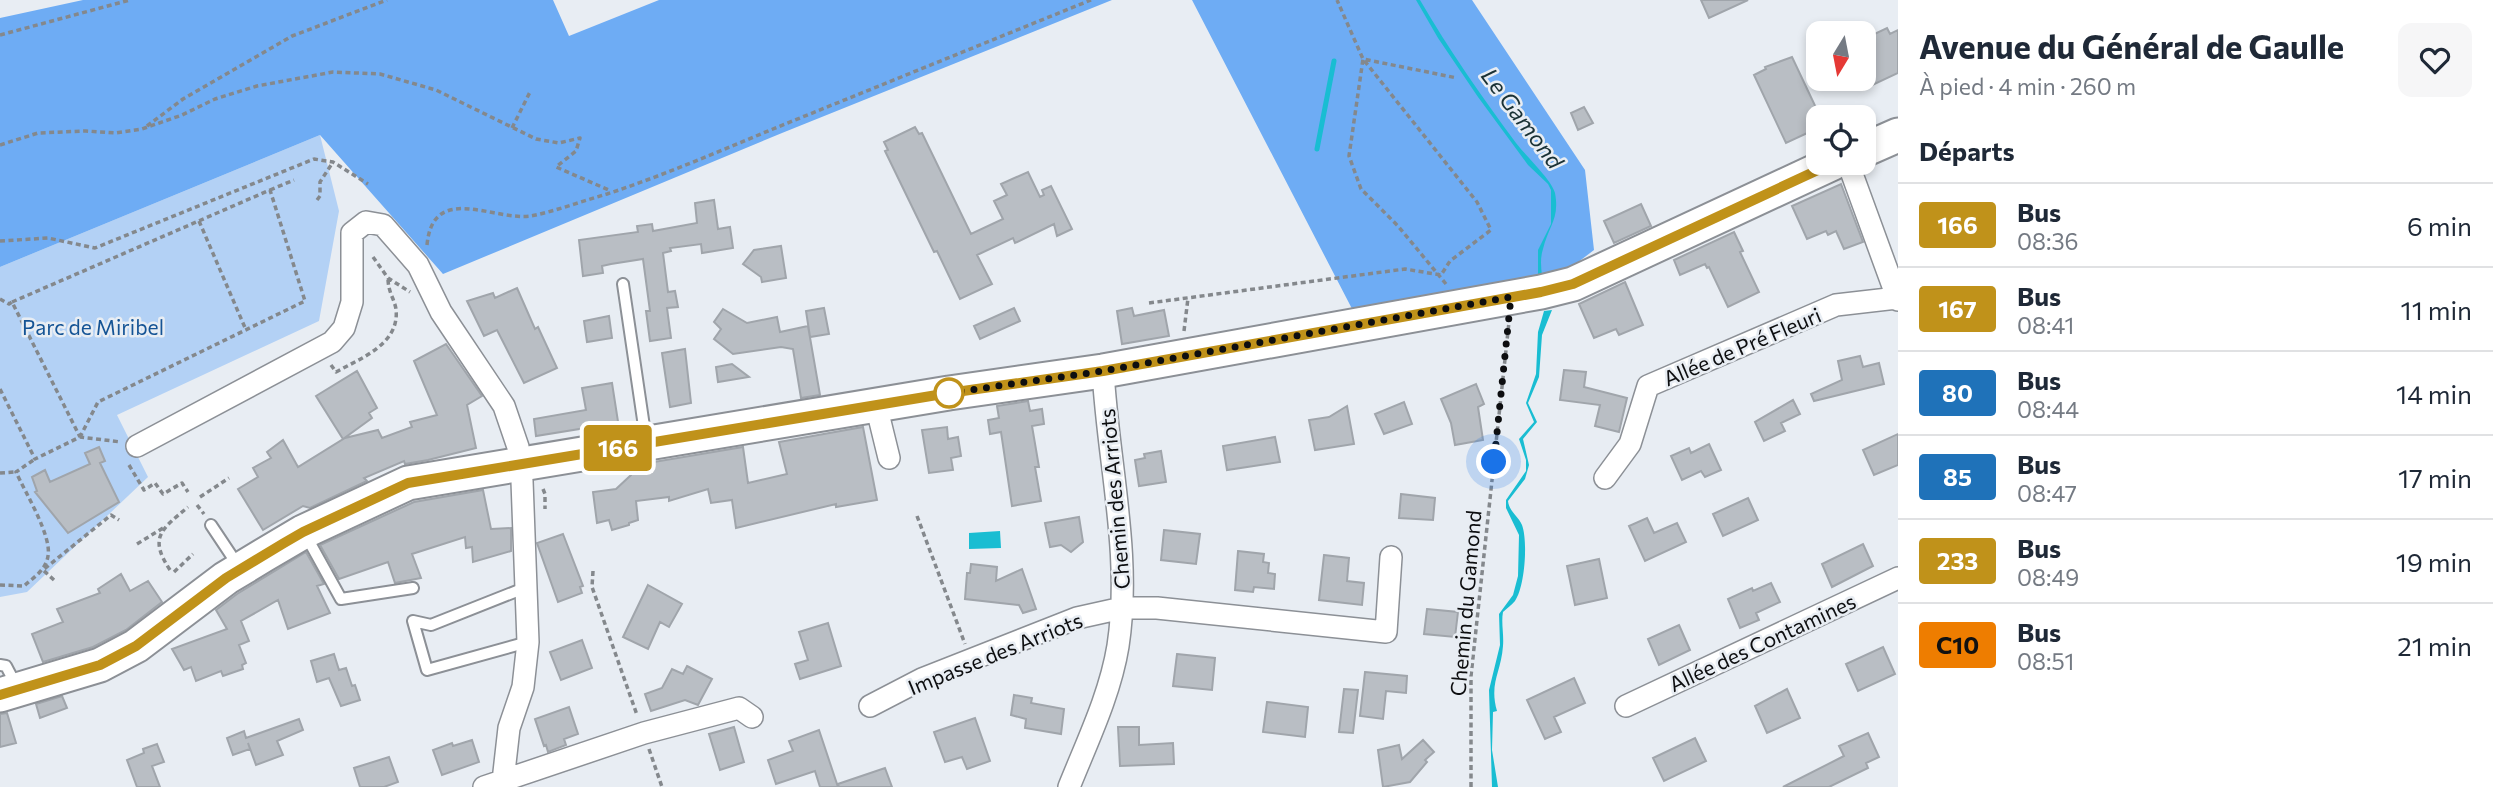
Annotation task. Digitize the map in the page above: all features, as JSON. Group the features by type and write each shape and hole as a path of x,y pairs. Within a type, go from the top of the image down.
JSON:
{"main road":[{"path":"1876,145 1898,135"},
{"path":"6,683 100,665 136,646 240,569 303,532 408,483 876,405 1103,371 1573,284 1807,175"}],"street":[{"path":"1852,175 1897,299"},
{"path":"137,446 331,342 344,328 352,302 352,233 366,222 383,225 418,265 441,312 503,406 517,447 528,642 523,687 509,728 497,785"},
{"name":"Allée de Pré Fleuri","path":"1605,478 1630,444 1648,386 1836,305 1897,299"},
{"name":"Chemin des Arriots","path":"1069,787 1107,690 1117,649 1122,608 1122,569 1103,371"},
{"path":"876,405 889,458"},
{"name":"Impasse des Arriots","path":"870,706 922,679 971,659 1077,618 1122,608 1157,608 1386,632 1391,557"},
{"name":"Allée des Contamines","path":"1626,706 1898,578"},
{"path":"497,785 643,733 739,708 752,717"}],"lane":[{"path":"623,284 646,443"},
{"path":"211,525 240,569"},
{"path":"303,532 341,600 414,588"},
{"path":"527,587 431,625 413,621 427,670 528,642"}],"path":[{"path":"0,35 130,0"},
{"path":"142,129 183,99 292,36 387,0"},
{"path":"428,255 428,228 440,215 460,208 529,216 612,192 728,148 1091,0"},
{"path":"1337,0 1363,59 1477,202 1491,230 1450,261 1441,275"},
{"path":"1363,59 1457,78"},
{"path":"1363,59 1349,156 1361,189 1441,275 1460,306"},
{"path":"0,145 38,133 142,129 182,115 215,99 257,86 333,72 380,74 436,90 536,139 559,143 580,138 576,151 556,167 612,192"},
{"path":"512,128 530,92"},
{"path":"0,241 48,238 95,248 314,159 333,162 368,184"},
{"path":"317,201 320,196 320,182 333,162"},
{"path":"0,299 9,304 293,180"},
{"path":"80,437 98,402 305,301 270,190"},
{"path":"199,221 246,330"},
{"path":"366,222 374,260 388,278 441,312"},
{"path":"1149,303 1405,269 1441,275"},
{"path":"356,360 383,344 394,326 396,308 388,291 388,278"},
{"name":"Chemin du Gamond","path":"1471,787 1471,676 1511,297"},
{"path":"1188,298 1184,323 1188,355"},
{"path":"12,302 80,437"},
{"path":"0,389 35,459"},
{"path":"0,473 16,472 35,459 80,437 137,446"},
{"path":"16,472 47,539 49,555 43,570"},
{"path":"200,497 229,478"},
{"path":"140,485 144,490 155,483 163,494 182,483 187,492"},
{"path":"197,505 202,511"},
{"path":"137,544 188,507"},
{"path":"0,585 24,586 111,515 119,520"},
{"path":"917,516 971,659"},
{"path":"164,527 159,540 160,555 172,571 193,554"},
{"path":"43,570 54,580"},
{"path":"593,572 592,587 662,787"}],"green space":[{"name":"Parc de Miribel","path":"320,135 339,211 319,321 117,415 148,477 27,592 0,597 0,267"}],"shaded area":[{"path":"83,0 553,0 569,36 659,0 1112,0 443,274 320,135 0,267 0,18"},
{"path":"1192,0 1472,0 1585,170 1594,250 1523,304 1363,330"},
{"path":"1416,0 1420,0 1503,126 1553,188 1556,210 1542,252 1542,276 1538,278 1538,250 1551,224 1551,190 1528,165 1478,97"},
{"path":"1552,310 1542,335 1539,377 1528,403 1537,422 1523,439 1529,465 1525,479 1508,501 1524,532 1524,564 1518,594 1503,612 1502,655 1494,693 1497,711 1493,712 1492,750 1498,787 1492,787 1489,690 1500,645 1499,614 1513,595 1518,576 1519,535 1506,508 1506,500 1526,471 1526,460 1519,439 1534,422 1526,403 1536,374 1538,332 1544,311"},
{"path":"1000,531 1001,548 969,549 969,533"}],"building":[{"path":"1701,0 1748,0 1709,18"},
{"path":"1887,28 1890,34 1898,30 1898,73 1876,83 1876,33"},
{"path":"1792,57 1815,105 1806,105 1806,134 1786,143 1754,75 1766,69 1765,67"},
{"path":"1584,107 1593,123 1578,130 1571,113"},
{"path":"915,127 919,134 922,133 971,234 1003,219 994,201 1007,195 1001,184 1028,172 1040,197 1044,195 1042,190 1051,186 1072,229 1057,236 1054,224 1015,243 1013,238 977,255 992,284 960,299 885,151 888,150 884,142"},
{"path":"1841,184 1863,242 1844,249 1836,231 1828,235 1826,231 1807,239 1792,206"},
{"path":"714,200 718,229 730,227 733,248 702,253 701,244 670,248 671,251 663,253 668,292 675,291 678,307 667,308 671,338 650,341 646,311 650,311 643,259 602,266 603,273 583,276 579,240 638,232 637,226 652,224 653,231 697,223 695,203"},
{"path":"1641,204 1651,226 1614,243 1604,221"},
{"path":"1734,232 1743,251 1740,252 1759,292 1728,307 1709,267 1705,264 1680,275 1674,260"},
{"path":"781,246 786,278 762,282 761,277 743,264 754,250"},
{"path":"1625,282 1643,325 1619,335 1616,329 1594,338 1579,304"},
{"path":"517,288 535,329 538,327 557,368 524,383 497,330 484,336 467,301 493,293 495,298"},
{"path":"824,308 829,334 810,337 806,311"},
{"path":"1014,308 1020,321 980,339 974,326"},
{"path":"1132,308 1134,316 1164,310 1169,336 1122,344 1117,311"},
{"path":"723,309 747,323 777,317 780,332 808,326 820,395 801,398 793,349 781,347 733,354 714,339 721,329 714,322"},
{"path":"609,316 612,338 587,342 584,321"},
{"path":"446,344 482,396 467,405 476,448 428,460 405,464 404,461 364,478 367,481 310,508 303,506 263,530 238,489 258,477 253,468 271,458 267,452 283,440 298,467 345,438 378,430 382,438 412,427 410,422 437,415 414,361"},
{"path":"685,349 691,403 670,407 662,353"},
{"path":"1860,356 1863,367 1879,363 1884,384 1814,401 1811,394 1842,380 1838,361"},
{"path":"732,364 749,377 718,382 716,367"},
{"path":"1564,370 1586,372 1584,387 1627,398 1619,432 1595,426 1600,405 1560,400"},
{"path":"357,371 377,408 369,413 372,418 343,439 316,396"},
{"path":"612,383 619,428 592,433 592,427 536,436 534,419 586,410 582,388"},
{"path":"1476,384 1484,404 1478,407 1483,440 1455,445 1451,423 1441,399"},
{"path":"1793,400 1800,414 1781,423 1785,431 1764,441 1755,422"},
{"path":"1028,401 1030,411 1042,409 1044,424 1032,426 1041,501 1012,506 1001,432 990,434 988,420 999,418 997,406"},
{"path":"1404,402 1412,424 1384,434 1375,414"},
{"path":"1347,406 1354,444 1315,450 1309,420 1329,417"},
{"path":"863,427 877,500 836,507 836,504 736,528 732,500 711,503 708,489 669,501 669,497 636,501 638,520 629,525 612,530 609,520 597,523 593,492 616,489 631,475 630,466 743,447 748,483 787,474 779,442"},
{"path":"947,427 948,439 958,437 961,456 951,458 953,470 929,473 922,430"},
{"path":"1898,434 1898,465 1874,475 1863,450"},
{"path":"1275,437 1280,462 1227,470 1223,446"},
{"path":"1709,444 1721,470 1705,477 1701,471 1682,480 1671,456 1689,448 1691,453"},
{"path":"99,447 105,461 100,463 119,502 68,533 35,492 37,491 32,477 45,470 50,482 90,464 85,453"},
{"path":"1161,451 1166,482 1139,486 1135,460 1145,458 1144,454"},
{"path":"483,490 491,529 511,528 511,551 473,562 472,547 466,548 465,537 412,554 421,578 395,583 388,562 339,579 320,545 414,502"},
{"path":"1401,494 1435,498 1433,520 1399,518"},
{"path":"1748,498 1758,520 1723,536 1713,514"},
{"path":"1079,517 1083,542 1071,552 1061,545 1050,547 1045,523"},
{"path":"1647,518 1654,533 1677,523 1686,542 1645,561 1629,526"},
{"path":"1164,530 1200,534 1196,564 1161,560"},
{"path":"563,534 583,586 580,587 582,593 558,602 537,543"},
{"path":"1863,544 1873,566 1832,587 1822,564"},
{"path":"1238,551 1264,554 1263,562 1269,563 1268,573 1275,574 1274,589 1254,587 1253,592 1235,590"},
{"path":"306,552 324,584 317,586 330,613 288,629 278,600 241,621 249,641 239,645 246,663 242,665 243,669 223,676 221,671 196,681 191,667 184,670 172,649 227,629 216,610"},
{"path":"1324,555 1349,558 1347,581 1364,583 1362,605 1319,600"},
{"path":"1599,559 1607,598 1575,605 1567,566"},
{"path":"971,564 997,567 996,581 1022,569 1036,609 1023,613 1019,605 965,599 967,573 970,573"},
{"path":"121,574 130,591 148,581 162,602 126,630 93,647 43,662 32,634 63,622 57,609 100,593 98,589"},
{"path":"1771,583 1780,602 1756,613 1759,620 1740,628 1728,599"},
{"path":"648,585 682,604 669,627 660,622 648,649 623,637"},
{"path":"1427,609 1458,612 1455,637 1424,634"},
{"path":"828,623 841,666 800,679 795,664 808,660 799,632"},
{"path":"1679,625 1690,650 1659,665 1648,639"},
{"path":"582,640 592,668 561,680 550,652"},
{"path":"1883,647 1895,674 1858,691 1846,664"},
{"path":"334,654 339,670 346,668 360,700 341,706 329,678 317,682 311,661"},
{"path":"1177,654 1215,658 1212,690 1173,686"},
{"path":"687,666 712,679 698,705 685,700 651,711 645,694 662,688 672,669 683,674"},
{"path":"1365,672 1407,676 1406,693 1386,691 1383,719 1360,716"},
{"path":"1574,678 1585,703 1554,717 1561,732 1545,739 1527,700"},
{"path":"1344,689 1358,690 1353,733 1339,732"},
{"path":"1787,689 1800,718 1767,733 1755,706"},
{"path":"1014,695 1032,698 1031,703 1064,709 1061,734 1025,728 1026,719 1011,715"},
{"path":"62,696 67,708 40,718 36,704"},
{"path":"1267,702 1308,707 1305,737 1263,732"},
{"path":"569,707 578,734 564,739 566,745 548,752 535,719"},
{"path":"7,713 16,743 0,747 0,714"},
{"path":"975,718 990,761 967,769 962,757 945,762 934,732"},
{"path":"299,719 303,730 277,741 283,755 256,765 248,743 250,749 233,755 227,738 244,731 246,738"},
{"path":"734,727 744,762 720,770 709,734"},
{"path":"1118,727 1139,727 1139,745 1173,743 1174,764 1120,766"},
{"path":"819,730 838,787 820,787 815,771 776,784 768,760 793,751 789,741"},
{"path":"1868,733 1879,757 1866,763 1868,768 1829,787 1783,787 1844,756 1839,746"},
{"path":"1695,738 1706,761 1664,781 1653,758"},
{"path":"472,740 479,762 442,775 433,750"},
{"path":"1423,740 1434,752 1410,782 1383,787 1378,750 1399,745 1402,759"},
{"path":"157,744 164,762 152,766 160,787 137,787 127,760 144,753 143,749"},
{"path":"389,757 398,782 384,787 360,787 354,768"},
{"path":"885,768 892,787 839,787 838,784"}],"waterway":[{"path":"1317,149 1334,61"}],"bus line":[{"name":"166","path":"0,695 100,665 136,646 226,578 284,543 408,483 949,393 1103,371 1541,292 1573,284 1807,175"}],"route":[{"path":"949,393 1103,371 1511,297 1494,462"}],"water label":[{"name":"Le Gamond","path":"1523,118"}]}
